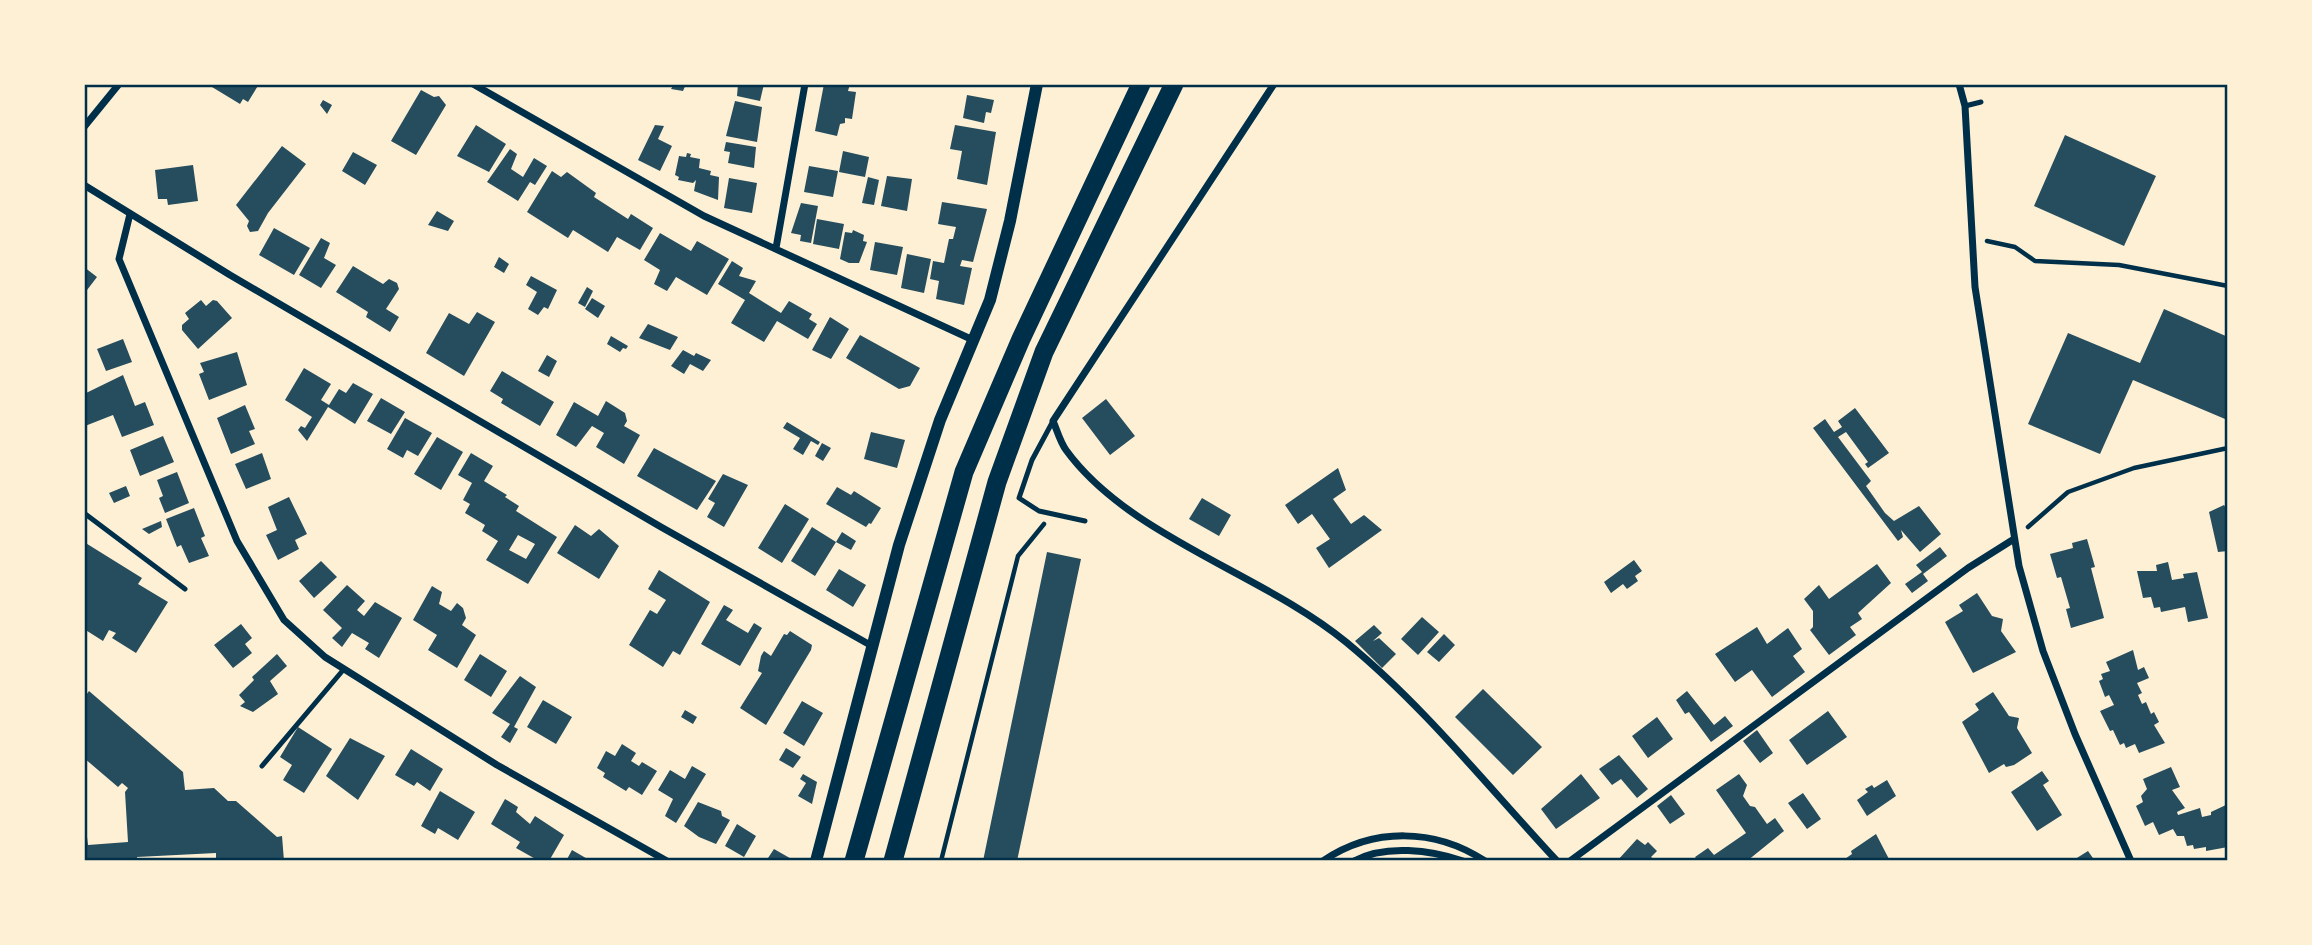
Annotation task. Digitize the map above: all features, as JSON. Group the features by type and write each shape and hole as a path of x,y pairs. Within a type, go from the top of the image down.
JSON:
{"highway":[{"path":"854,861 964,472 1021,339 1141,84"},
{"path":"893,861 993,496 1011,443 1044,352 1174,84"}],"street":[{"path":"84,127 119,84"},
{"path":"473,84 704,216 972,340"},
{"path":"776,248 805,84"},
{"path":"816,861 918,484 972,340 990,300 1007,234 1037,84"},
{"path":"1274,84 1053,421 1065,449 1126,506 1170,536 1302,609 1346,642 1389,680 1557,861"},
{"path":"1959,84 1965,106 1975,287 2014,539 2043,650 2074,734 2132,861"},
{"path":"84,186 660,527 872,646"},
{"path":"130,214 119,259 237,541 284,620 325,657 344,669 498,765 667,861"},
{"path":"1570,861 1968,568 2014,539"},
{"path":"1323,861 1340,849 1385,836 1430,836 1464,848 1485,861"},
{"path":"1354,861 1373,855 1406,851 1447,856 1463,861"}],"lane":[{"path":"1965,106 1981,102"},
{"path":"1053,421 1032,460 1019,498 1039,511 1085,521"},
{"path":"84,513 184,589"},
{"path":"262,766 344,669"},
{"path":"1368,841 1373,855"},
{"path":"1447,856 1450,843"}],"path":[{"path":"1972,238 2015,247 2035,261 2119,265 2228,286"},
{"path":"2014,539 2068,492 2134,468 2228,448"},
{"path":"941,861 1018,556 1040,533 1049,513"}],"building":[{"path":"214,84 259,84 248,102 243,99 240,104 212,87"},
{"path":"674,84 686,84 683,91 671,89"},
{"path":"738,84 764,84 760,101 737,96"},
{"path":"824,84 850,84 848,91 856,92 852,119 845,118 845,123 840,124 837,136 815,131"},
{"path":"421,90 434,97 439,96 446,105 416,155 391,141"},
{"path":"967,95 994,100 991,113 986,112 984,123 963,118"},
{"path":"323,100 332,105 327,114 320,105"},
{"path":"735,101 762,107 757,142 726,136"},
{"path":"476,125 506,144 489,172 457,156"},
{"path":"655,125 664,126 658,139 672,146 660,171 638,160"},
{"path":"955,125 996,132 987,185 957,179 962,151 950,149"},
{"path":"2065,135 2156,176 2124,246 2034,206"},
{"path":"726,142 756,147 754,168 728,163 730,152 724,151"},
{"path":"282,146 306,164 268,213 258,231 250,232 247,226 249,221 236,205"},
{"path":"510,149 517,154 511,169 523,177 534,158 547,166 535,185 530,182 518,201 487,182"},
{"path":"843,151 869,157 865,177 839,172"},
{"path":"353,152 377,165 365,185 342,171"},
{"path":"687,153 691,154 690,157 700,159 699,168 711,171 710,175 719,177 718,200 694,191 696,180 693,183 678,180 679,177 675,175 679,156 686,157"},
{"path":"193,165 198,201 168,205 167,199 158,199 155,170"},
{"path":"809,166 838,171 833,197 804,192"},
{"path":"552,171 561,177 567,172 596,193 594,197 628,219 631,214 653,228 640,250 617,237 608,252 573,230 568,238 527,212"},
{"path":"887,176 912,179 907,211 881,206"},
{"path":"868,177 879,180 874,205 862,203"},
{"path":"729,178 757,183 752,213 724,208"},
{"path":"942,202 987,209 973,262 962,260 960,266 972,268 964,305 936,299 939,281 930,279 933,261 944,263 949,239 953,239 956,227 938,224"},
{"path":"801,203 818,206 811,243 800,241 801,235 791,233"},
{"path":"437,211 454,221 448,231 428,225"},
{"path":"817,219 844,224 839,249 813,244"},
{"path":"274,228 310,248 294,275 259,255"},
{"path":"853,230 864,235 863,241 867,242 859,263 840,259 845,232 852,233"},
{"path":"660,233 691,251 697,241 729,259 707,295 676,277 667,291 654,284 660,270 644,260"},
{"path":"321,238 330,243 324,258 336,265 321,288 299,275"},
{"path":"875,242 903,247 897,275 870,270"},
{"path":"907,254 931,259 924,293 901,288"},
{"path":"499,257 509,264 504,273 494,267"},
{"path":"732,261 743,268 739,276 756,281 749,293 781,313 789,301 812,314 809,319 817,324 808,339 777,321 764,342 731,323 745,300 718,284"},
{"path":"353,266 383,284 389,279 397,283 399,289 386,309 399,317 390,332 366,317 368,312 336,292"},
{"path":"84,267 97,277 84,294"},
{"path":"531,276 557,290 548,309 544,307 538,315 528,309 537,292 526,285"},
{"path":"587,287 593,291 585,307 578,303"},
{"path":"592,298 605,306 598,318 585,309"},
{"path":"201,300 206,306 213,300 217,301 232,318 198,349 182,330 182,325 189,319 185,313"},
{"path":"2164,309 2228,337 2228,412 2225,419 2133,380 2100,454 2028,424 2068,333 2140,363"},
{"path":"477,312 495,322 464,376 426,353 449,313 469,324"},
{"path":"830,317 849,329 831,359 812,350"},
{"path":"648,324 678,337 670,350 639,338"},
{"path":"860,335 920,368 910,386 899,389 846,358"},
{"path":"611,336 628,346 626,349 623,348 620,352 607,344"},
{"path":"123,339 132,362 106,371 97,349"},
{"path":"683,350 711,360 703,371 690,364 684,374 671,366"},
{"path":"237,352 247,385 209,400 199,374 204,372 200,363"},
{"path":"547,355 557,361 549,377 538,371"},
{"path":"304,368 331,384 321,400 329,405 339,389 346,393 353,383 373,394 355,424 328,407 307,441 298,430 301,426 305,428 312,417 285,400"},
{"path":"502,371 554,402 540,426 501,403 503,399 490,391"},
{"path":"123,375 135,406 145,402 154,425 122,437 113,415 85,426 84,394"},
{"path":"381,398 405,412 391,434 367,421"},
{"path":"1106,399 1135,436 1110,455 1082,418"},
{"path":"606,401 625,413 627,421 624,426 640,435 624,464 596,447 604,433 592,426 576,447 556,435 574,402 598,416"},
{"path":"245,405 255,429 249,431 255,444 231,454 217,418"},
{"path":"1855,408 1889,453 1868,468 1865,464 1868,462 1846,432 1838,437 1871,481 1866,486 1885,513 1894,521 1919,506 1941,534 1920,552 1901,530 1903,537 1898,541 1813,428 1825,419 1834,432 1842,427 1838,421"},
{"path":"405,418 432,433 418,456 407,450 403,458 387,449"},
{"path":"787,422 820,442 818,445 811,441 803,455 793,449 800,438 783,428"},
{"path":"871,432 905,440 897,468 864,459"},
{"path":"163,436 174,462 140,476 130,450"},
{"path":"437,437 463,452 441,490 414,474"},
{"path":"822,443 831,448 823,461 815,456"},
{"path":"654,448 716,481 697,510 637,476"},
{"path":"262,453 271,479 246,489 235,464"},
{"path":"471,453 493,466 484,481 519,506 516,511 557,537 528,584 486,560 498,541 482,531 485,525 465,513 470,504 463,500 472,483 458,475","holes":["518,535 535,544 526,559 509,550"]},
{"path":"1338,468 1346,490 1333,499 1351,524 1364,515 1382,530 1329,568 1316,548 1330,539 1312,514 1298,524 1285,505"},
{"path":"177,472 189,503 165,513 159,498 163,496 157,480"},
{"path":"723,474 748,485 724,527 707,517 715,503 708,499"},
{"path":"126,486 130,496 114,503 109,493"},
{"path":"837,487 851,495 854,491 881,508 871,524 866,527 826,504"},
{"path":"289,497 307,534 295,540 299,549 278,560 266,535 277,530 268,507"},
{"path":"1202,498 1231,515 1219,536 1189,519"},
{"path":"785,504 809,519 782,563 758,548"},
{"path":"2224,505 2228,511 2228,551 2218,552 2209,512"},
{"path":"194,508 205,536 201,538 209,556 189,563 181,545 177,547 166,519"},
{"path":"161,521 162,527 149,534 142,529"},
{"path":"575,525 591,536 599,529 619,546 599,579 557,553"},
{"path":"812,527 836,542 815,576 791,561"},
{"path":"842,532 856,541 851,550 836,542"},
{"path":"2087,539 2095,567 2091,568 2104,618 2071,628 2066,609 2070,608 2061,577 2057,578 2050,554 2073,548 2072,543"},
{"path":"84,542 142,578 138,584 168,602 136,653 112,638 116,633 109,630 103,641 84,629"},
{"path":"1940,547 1947,556 1923,574 1928,581 1912,593 1905,584 1922,572 1916,565"},
{"path":"1047,552 1081,559 1017,861 983,861"},
{"path":"1634,560 1642,571 1635,576 1638,581 1627,589 1623,584 1611,593 1604,582"},
{"path":"321,561 337,577 314,598 299,581"},
{"path":"2168,562 2172,580 2184,578 2183,574 2197,572 2208,618 2188,622 2185,607 2161,612 2160,607 2154,608 2151,597 2143,598 2137,571 2157,571 2156,565"},
{"path":"1877,564 1891,583 1858,613 1862,619 1850,627 1856,635 1829,655 1810,630 1813,627 1813,611 1804,599 1819,585 1829,599"},
{"path":"839,569 866,585 853,607 826,590"},
{"path":"659,570 710,602 680,655 673,651 663,667 629,645 650,610 657,614 666,600 648,589"},
{"path":"347,585 365,601 357,610 364,616 375,602 402,618 379,658 365,649 369,643 352,633 342,647 332,638 342,628 323,610"},
{"path":"432,586 442,592 439,604 451,611 457,603 463,608 466,618 462,625 476,635 457,668 428,650 437,635 413,620"},
{"path":"1977,593 1992,616 2003,619 2001,631 2016,652 1973,673 1945,622 1963,611 1959,605"},
{"path":"724,605 733,610 726,620 748,633 754,623 762,628 740,666 701,644"},
{"path":"1422,617 1439,632 1418,655 1401,639"},
{"path":"241,624 252,638 245,644 252,653 233,668 214,645"},
{"path":"1374,625 1382,633 1373,641 1379,638 1396,654 1382,668 1355,641"},
{"path":"1757,627 1767,644 1788,628 1802,649 1793,656 1805,672 1772,697 1752,670 1735,682 1715,654"},
{"path":"790,631 812,645 811,650 766,725 740,708 762,673 758,671 764,651 771,656 784,634 787,635"},
{"path":"1444,634 1455,645 1439,662 1427,652"},
{"path":"2133,650 2138,670 2144,667 2149,678 2137,683 2142,693 2138,695 2142,704 2146,702 2151,714 2154,712 2159,722 2154,725 2165,743 2139,753 2135,744 2126,748 2124,743 2120,745 2100,711 2114,705 2109,695 2105,697 2099,681 2103,679 2101,674 2110,671 2106,662"},
{"path":"277,654 287,666 270,681 278,694 253,712 240,706 245,702 239,695 254,680 252,677"},
{"path":"480,654 507,671 491,697 464,680"},
{"path":"520,676 536,687 514,727 518,729 510,743 501,737 510,724 492,713"},
{"path":"1483,689 1542,747 1513,775 1455,717"},
{"path":"89,691 183,772 185,790 214,788 228,801 236,801 277,837 282,836 284,861 216,861 216,853 137,857 137,861 84,861 84,837 87,837 88,845 128,842 125,792 128,788 122,783 118,787 84,758 84,698"},
{"path":"1687,691 1714,725 1725,716 1733,726 1711,742 1689,712 1685,714 1676,700"},
{"path":"1993,692 2009,716 2019,718 2017,728 2032,753 2014,765 2006,767 2004,764 1989,773 1962,722 1979,710 1975,704"},
{"path":"543,700 572,717 556,744 527,727"},
{"path":"802,701 823,713 804,746 783,733"},
{"path":"685,710 697,717 693,724 681,717"},
{"path":"1828,711 1847,737 1807,765 1789,740"},
{"path":"1657,717 1673,739 1648,758 1632,736"},
{"path":"298,727 332,749 304,793 283,780 292,765 280,757"},
{"path":"1757,730 1773,753 1760,763 1743,741"},
{"path":"350,738 385,756 358,800 326,776"},
{"path":"622,744 636,753 631,761 639,766 642,762 657,771 642,795 629,787 626,791 603,777 605,773 597,768 606,751 615,756"},
{"path":"786,748 801,757 793,768 779,760"},
{"path":"411,749 443,769 430,791 417,782 414,786 395,775"},
{"path":"1619,755 1648,789 1637,798 1621,779 1612,785 1599,769"},
{"path":"692,766 706,774 676,823 665,816 673,799 658,790 670,770 685,779"},
{"path":"2171,767 2180,787 2172,790 2185,808 2177,812 2178,815 2200,808 2202,817 2211,815 2211,812 2228,804 2228,847 2206,851 2206,847 2194,849 2193,845 2187,846 2184,836 2177,836 2173,829 2159,835 2153,822 2145,826 2136,806 2143,802 2141,796 2147,789 2143,779"},
{"path":"2042,771 2049,781 2043,785 2062,815 2037,831 2011,792"},
{"path":"803,774 817,782 812,804 798,796 806,783 800,779"},
{"path":"1581,774 1600,798 1556,829 1541,809"},
{"path":"1739,774 1747,785 1743,796 1750,806 1755,807 1767,824 1775,818 1784,831 1747,861 1698,861 1695,857 1708,848 1714,855 1746,833 1716,790"},
{"path":"1887,780 1896,796 1867,816 1857,800 1868,792 1865,789 1872,785 1874,788"},
{"path":"440,791 475,812 458,840 438,828 435,834 421,826"},
{"path":"1803,793 1821,819 1807,829 1788,803"},
{"path":"1671,795 1685,814 1670,824 1657,806"},
{"path":"505,799 518,807 516,812 530,824 535,816 564,835 549,861 539,861 516,848 520,842 491,824"},
{"path":"698,802 721,811 722,816 730,820 716,844 699,837 684,826"},
{"path":"737,824 756,836 744,857 725,846"},
{"path":"1876,834 1890,861 1842,861 1852,854 1851,851"},
{"path":"1637,839 1645,845 1648,842 1657,851 1651,857 1656,861 1617,861"},
{"path":"774,849 795,861 766,861"},
{"path":"572,850 591,861 566,861"},
{"path":"2088,851 2095,861 2072,861"}]}
